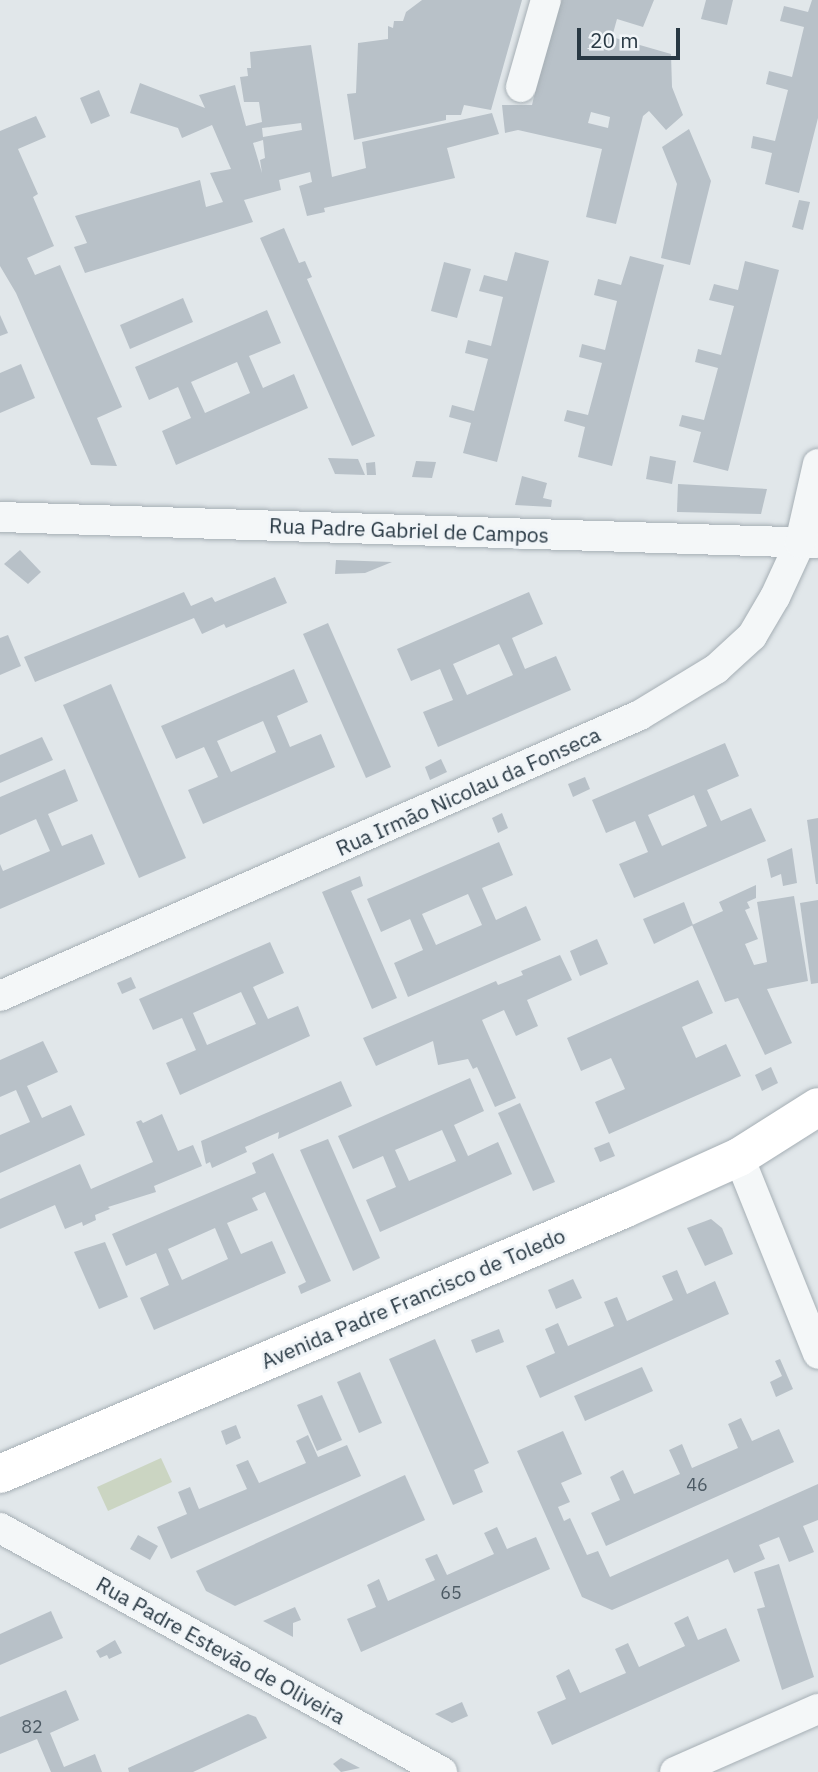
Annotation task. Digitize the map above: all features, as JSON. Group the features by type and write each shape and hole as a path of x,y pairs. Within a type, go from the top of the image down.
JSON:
{"street":[{"path":"521,88 546,0"},
{"name":"Rua Irmão Nicolau da Fonseca","path":"0,996 640,715 716,669 752,636 809,543 818,464"},
{"name":"Rua Padre Gabriel de Campos","path":"0,517 809,543"},
{"name":"Avenida Padre Francisco de Toledo","path":"0,1474 624,1209 738,1157 818,1107"},
{"path":"738,1157 818,1354"},
{"name":"Rua Padre Estevão de Oliveira","path":"0,1528 442,1772"},
{"path":"675,1772 818,1709"}],"green space":[{"path":"161,1458 172,1482 108,1511 97,1487"}],"building":[{"path":"422,0 522,0 491,110 464,105 461,115 446,115 446,120 354,140 347,94 356,93 358,43 388,39 388,26 393,28 394,21 403,21 406,12"},
{"path":"557,0 654,0 643,27 617,19 612,37 671,54 672,87 683,115 666,130 649,111 643,116 616,224 586,217 602,149 518,130 505,133 502,105 532,105","holes":["591,112 610,117 608,128 588,123"]},
{"path":"706,0 733,0 727,25 701,19"},
{"path":"812,0 818,0 818,118 799,193 765,184 772,153 751,148 753,136 775,141 788,90 766,84 769,71 792,77 804,27 780,21 784,6 808,12"},
{"path":"311,45 332,177 366,168 362,142 492,113 499,134 447,148 455,178 324,208 325,212 307,216 299,186 312,182 310,172 279,180 281,190 244,200 253,222 85,273 74,247 87,243 75,216 200,180 206,207 223,202 210,173 231,169 212,125 182,138 178,128 130,113 140,83 205,108 199,95 235,85 246,126 262,122 259,102 244,102 240,77 248,76 247,68 251,68 250,52","holes":["301,123 302,130 263,137 262,128","263,140 265,158 260,160 262,173 253,143"]},
{"path":"99,90 110,116 91,124 80,98"},
{"path":"36,116 46,137 18,149 38,194 33,197 54,246 27,258 35,275 60,265 122,407 97,418 117,466 91,465 16,293 0,266 0,131"},
{"path":"689,129 711,181 690,265 661,258 677,184 662,147"},
{"path":"799,200 810,202 803,230 792,227"},
{"path":"284,228 299,263 305,261 312,277 307,279 375,436 352,446 260,238"},
{"path":"515,252 549,261 497,462 463,453 471,423 449,417 452,405 474,411 488,359 465,353 468,340 491,346 503,297 479,291 484,275 507,281"},
{"path":"630,256 664,265 612,466 578,457 585,427 564,421 567,410 588,415 602,363 579,357 582,344 605,350 617,301 594,295 598,279 621,285"},
{"path":"745,261 779,270 728,471 693,462 701,432 679,426 682,415 704,420 718,368 695,362 698,349 721,355 734,306 709,300 714,284 738,290"},
{"path":"444,262 471,269 457,318 431,311"},
{"path":"183,298 193,322 130,349 120,325"},
{"path":"267,310 281,343 249,356 263,388 294,374 308,408 176,465 162,431 191,418 178,387 149,400 135,367","holes":["237,362 250,393 205,413 191,382"]},
{"path":"0,315 8,333 0,336"},
{"path":"21,364 35,398 0,413 0,373"},
{"path":"650,456 676,461 672,484 646,479"},
{"path":"328,458 358,459 365,475 335,474"},
{"path":"416,461 436,462 432,478 412,477"},
{"path":"375,462 376,475 367,475 366,463"},
{"path":"522,476 547,483 543,498 552,500 551,507 515,505"},
{"path":"678,484 767,489 761,514 677,512"},
{"path":"20,550 41,572 28,584 4,564"},
{"path":"336,560 392,562 365,573 335,574"},
{"path":"275,577 287,603 226,628 224,624 202,634 194,618 35,682 24,657 184,592 191,606 212,597 215,602"},
{"path":"529,592 543,624 512,638 525,669 556,656 571,690 438,747 423,712 453,700 440,669 411,681 397,649","holes":["499,644 513,675 467,695 453,664"]},
{"path":"328,623 391,767 366,778 303,634"},
{"path":"8,635 21,666 0,675 0,638"},
{"path":"294,669 308,702 277,716 290,747 321,734 335,767 203,824 188,790 218,777 204,747 176,759 161,726","holes":["263,721 276,752 231,772 217,741"]},
{"path":"111,684 186,858 139,878 63,705"},
{"path":"42,737 53,760 0,783 0,755"},
{"path":"725,743 739,776 707,790 721,821 751,808 766,841 634,898 619,864 648,852 635,821 606,833 592,800","holes":["694,795 707,826 662,846 648,815"]},
{"path":"441,759 447,772 430,780 425,767"},
{"path":"65,769 78,801 48,814 62,846 92,834 105,864 0,909 0,864 3,871 50,851 36,819 0,835 0,797"},
{"path":"585,777 590,789 573,797 568,784"},
{"path":"502,813 508,828 498,833 492,818"},
{"path":"818,818 818,884 816,884 807,820"},
{"path":"499,842 513,875 482,888 496,920 526,906 541,940 408,997 394,963 423,950 410,919 381,932 367,899","holes":["468,894 482,925 436,945 422,914"]},
{"path":"792,848 797,883 783,886 781,874 771,878 767,859"},
{"path":"360,876 363,886 351,891 397,998 372,1009 322,892"},
{"path":"756,885 756,898 747,902 750,908 745,910 758,939 745,944 754,965 767,962 757,902 794,896 808,981 767,989 792,1043 765,1055 738,998 725,1002 692,925 723,911 719,902"},
{"path":"818,900 818,983 811,984 800,903"},
{"path":"684,902 693,925 654,944 643,919"},
{"path":"597,939 608,964 580,976 570,951"},
{"path":"270,942 284,973 253,987 268,1019 298,1006 310,1036 180,1095 166,1063 196,1050 182,1018 153,1030 139,999","holes":["241,992 256,1024 207,1045 193,1013"]},
{"path":"560,955 572,980 527,1000 538,1026 516,1036 504,1010 482,1020 516,1098 495,1107 477,1067 473,1069 468,1059 438,1065 433,1041 376,1066 363,1038 496,981 498,985 523,975 521,971"},
{"path":"131,977 136,988 122,994 117,983"},
{"path":"698,980 713,1013 682,1027 696,1058 726,1044 741,1076 609,1134 595,1102 625,1089 611,1058 581,1071 567,1038"},
{"path":"43,1041 58,1072 27,1086 42,1118 71,1105 85,1135 0,1173 0,1135 30,1122 16,1090 0,1097 0,1060"},
{"path":"771,1067 778,1083 762,1091 755,1075"},
{"path":"470,1078 484,1111 454,1125 468,1156 498,1142 512,1174 380,1232 366,1200 396,1187 383,1156 353,1169 338,1136","holes":["442,1130 456,1161 409,1181 395,1150"]},
{"path":"341,1081 352,1106 278,1139 279,1132 245,1147 247,1152 212,1168 210,1162 206,1164 201,1141"},
{"path":"520,1103 555,1182 533,1191 498,1113"},
{"path":"162,1114 178,1151 193,1145 202,1166 154,1186 156,1192 108,1207 110,1209 95,1215 96,1220 83,1226 82,1222 65,1229 55,1205 0,1229 0,1199 80,1164 91,1189 153,1162 136,1122 141,1120 143,1123"},
{"path":"328,1139 380,1258 353,1271 300,1150"},
{"path":"609,1142 615,1156 600,1162 594,1148"},
{"path":"273,1153 331,1281 301,1294 298,1286 306,1282 265,1192 252,1198 258,1210 227,1223 241,1254 272,1241 286,1273 154,1330 140,1298 169,1285 156,1253 126,1266 112,1234 256,1173 252,1163","holes":["215,1228 228,1259 182,1280 168,1249"]},
{"path":"711,1219 722,1228 733,1254 705,1266 687,1228"},
{"path":"105,1242 128,1297 99,1309 74,1252"},
{"path":"677,1270 687,1294 715,1281 729,1314 540,1398 526,1366 555,1353 545,1329 558,1323 568,1346 614,1326 604,1302 617,1297 627,1321 673,1300 662,1276"},
{"path":"573,1279 582,1298 556,1309 548,1290"},
{"path":"499,1329 504,1342 476,1353 471,1340"},
{"path":"435,1339 489,1463 474,1470 483,1492 453,1505 389,1359"},
{"path":"780,1359 793,1389 776,1397 770,1382 782,1376 775,1361"},
{"path":"642,1367 653,1391 585,1421 574,1396"},
{"path":"360,1372 382,1423 359,1433 337,1382"},
{"path":"322,1395 342,1440 317,1451 297,1405"},
{"path":"741,1418 752,1441 779,1429 794,1462 606,1546 591,1513 620,1500 610,1477 623,1470 634,1494 680,1474 669,1450 682,1444 692,1468 738,1448 728,1424"},
{"path":"236,1425 241,1438 226,1445 221,1431"},
{"path":"563,1431 582,1474 561,1483 570,1502 558,1507 564,1521 570,1518 587,1555 598,1551 610,1577 818,1484 818,1520 803,1526 814,1552 789,1562 779,1537 759,1545 765,1559 734,1573 728,1559 612,1610 582,1597 517,1451"},
{"path":"308,1435 318,1457 347,1445 361,1476 171,1559 157,1527 187,1514 178,1492 190,1487 199,1509 247,1489 236,1465 248,1460 259,1483 306,1463 296,1441"},
{"path":"405,1475 425,1520 235,1606 206,1591 196,1571"},
{"path":"497,1527 507,1549 536,1537 550,1569 361,1652 347,1619 376,1607 367,1585 379,1579 388,1601 435,1580 425,1559 437,1554 447,1575 494,1554 484,1533"},
{"path":"138,1535 158,1546 150,1560 130,1549"},
{"path":"779,1564 814,1677 782,1690 757,1609 765,1607 754,1572"},
{"path":"295,1607 301,1620 293,1623 293,1637 263,1621"},
{"path":"51,1611 63,1638 0,1665 0,1634"},
{"path":"688,1616 698,1640 726,1628 740,1661 552,1745 537,1712 566,1699 556,1676 569,1669 580,1693 626,1673 615,1649 628,1643 639,1667 685,1646 674,1623"},
{"path":"115,1640 122,1653 109,1659 107,1655 100,1658 96,1651"},
{"path":"66,1690 79,1720 50,1733 64,1767 95,1754 102,1772 51,1772 37,1739 0,1754 0,1717"},
{"path":"462,1702 468,1716 452,1723 435,1714"},
{"path":"248,1714 256,1717 267,1738 193,1772 129,1772 128,1768"},
{"path":"341,1758 360,1768 341,1772 333,1764"}]}
